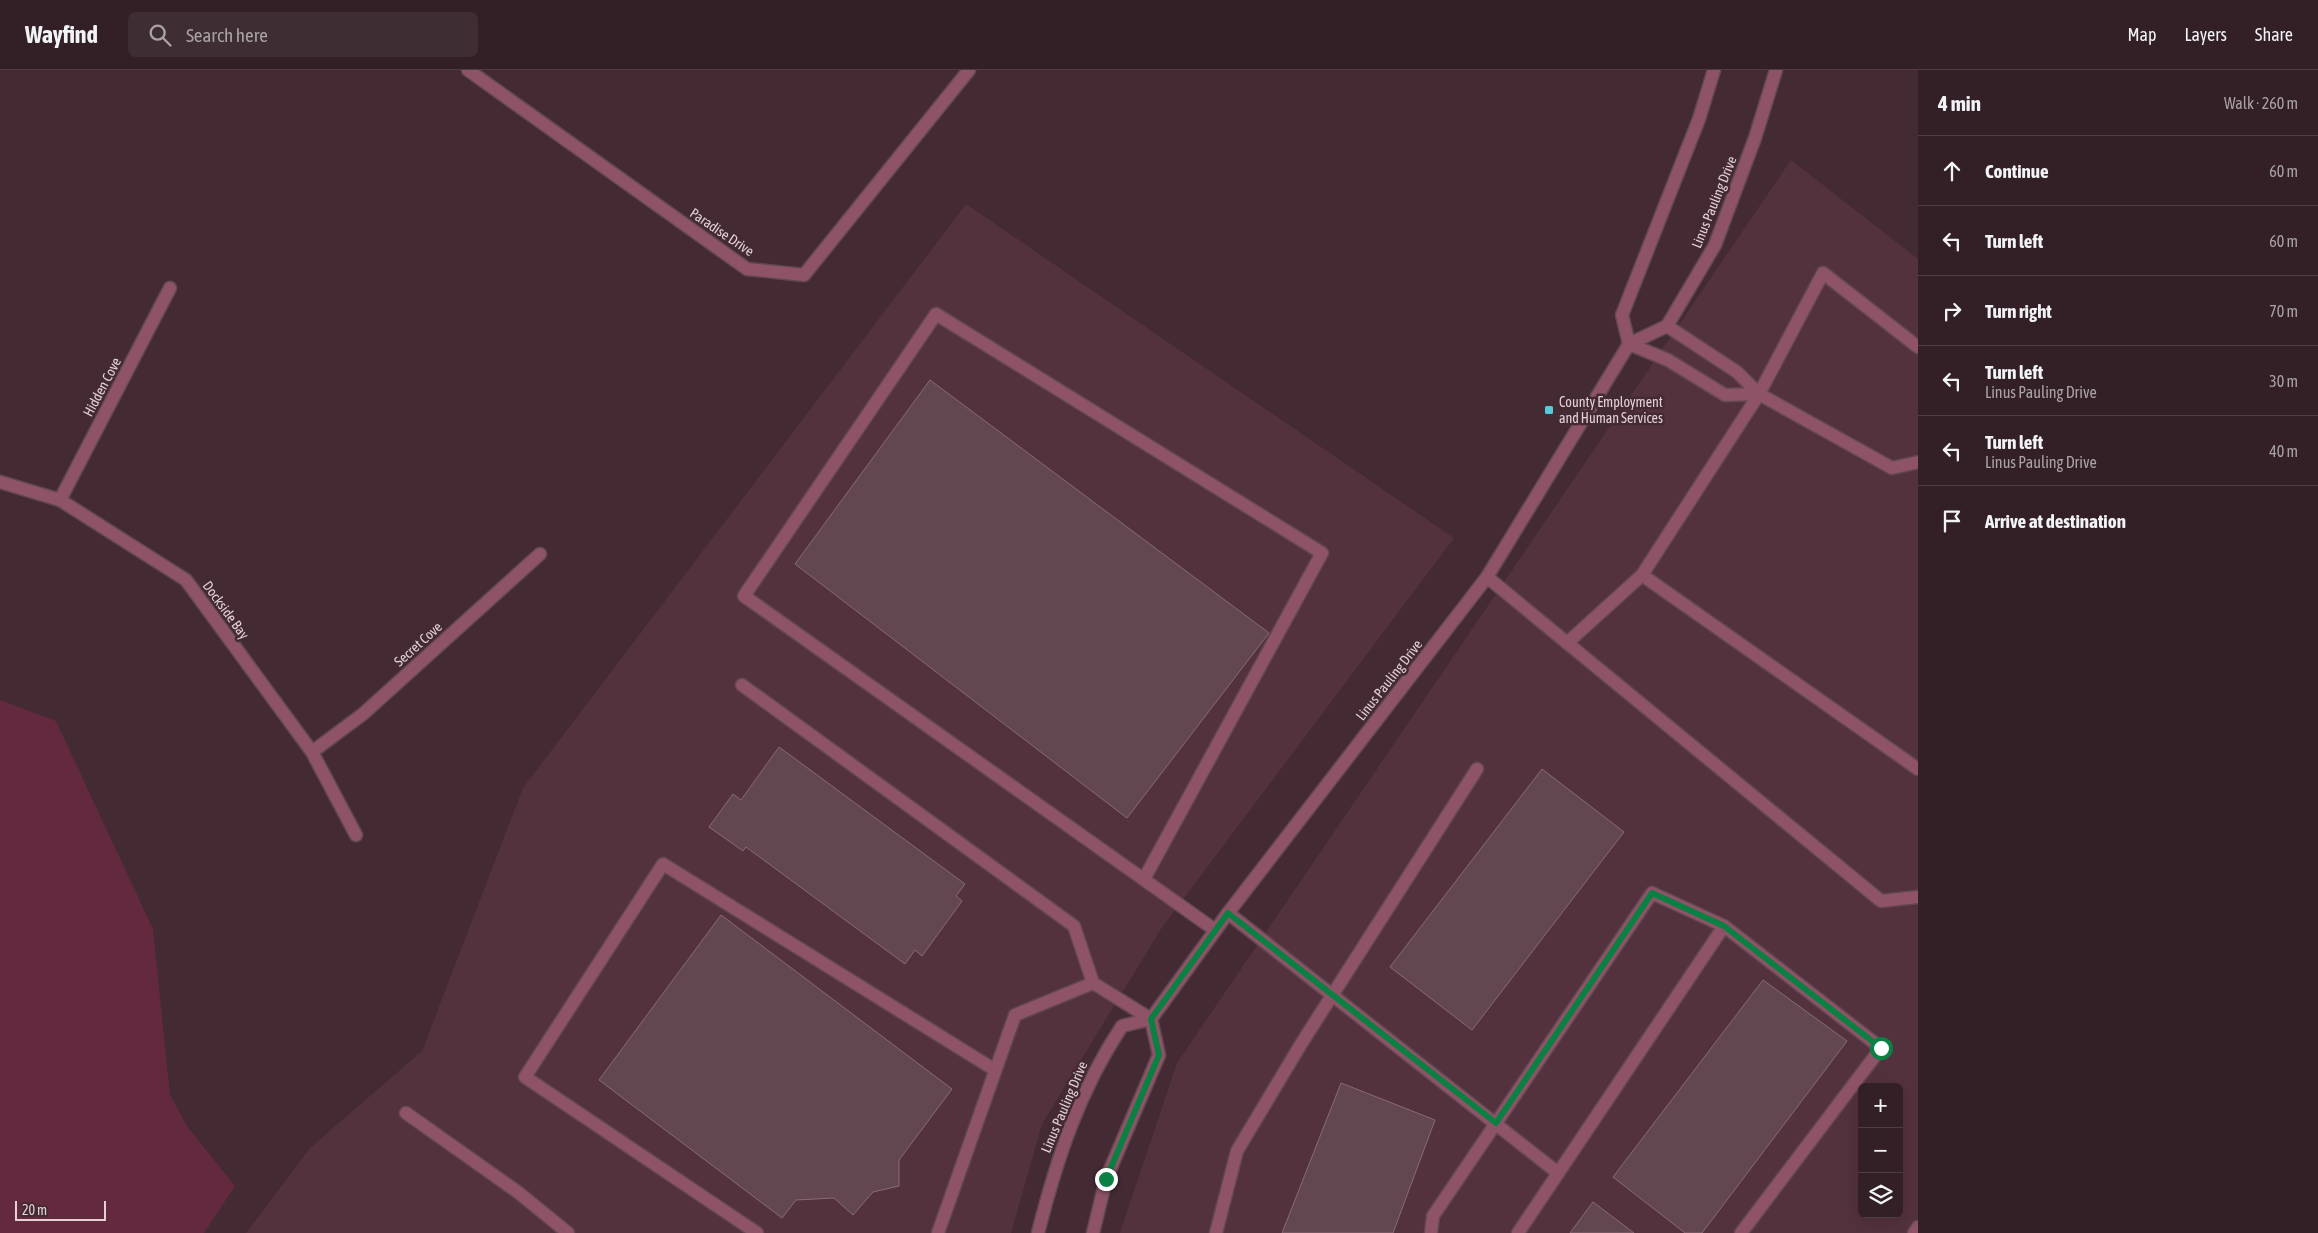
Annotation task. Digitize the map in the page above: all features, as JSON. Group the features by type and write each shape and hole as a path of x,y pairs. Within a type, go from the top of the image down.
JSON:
{"street":[{"name":"Paradise Drive","path":"469,70 747,269 804,275 969,70"},
{"path":"1629,344 1622,315 1699,119 1714,70"},
{"name":"Linus Pauling Drive","path":"1667,326 1716,245 1755,138 1776,70"},
{"path":"1567,643 1642,575 1759,394 1823,273 1918,346"},
{"name":"Hidden Cove","path":"60,500 170,288"},
{"path":"1144,879 1322,553 936,314 744,596 1216,930"},
{"path":"1629,344 1667,326 1737,372 1759,394 1892,468 1918,462"},
{"path":"1629,344 1668,360 1725,396 1759,394"},
{"name":"Linus Pauling Drive","path":"1038,1233 1055,1166 1069,1127 1104,1052 1122,1026 1151,1019 1228,913 1487,577 1629,344"},
{"name":"Dockside Bay","path":"0,482 60,500 186,580 312,752 356,835"},
{"name":"Secret Cove","path":"312,752 363,714 540,554"},
{"path":"1642,575 1918,769"},
{"path":"1487,577 1881,900 1918,897"},
{"path":"742,685 1074,926 1093,983 1151,1019 1159,1055 1106,1179 1093,1233"},
{"path":"1216,1233 1237,1151 1333,994 1477,769"},
{"path":"757,1233 525,1077 663,864 995,1070"},
{"path":"1431,1233 1433,1216 1652,893 1724,926 1881,1048 1741,1233"},
{"path":"1228,913 1558,1173"},
{"path":"1518,1233 1724,926"},
{"path":"938,1233 1015,1015 1093,983"},
{"path":"406,1113 519,1193 568,1233"},
{"path":"1914,1233 1918,1227"}],"shaded area":[{"path":"1791,160 1918,259 1918,1233 1120,1233 1177,1063"},
{"path":"966,204 1454,538 1161,929 1042,1124 1011,1233 246,1233 310,1148 422,1051 523,788"},
{"path":"0,700 56,721 153,929 170,1095 187,1126 235,1186 204,1233 0,1233"}],"building":[{"path":"930,380 1269,633 1127,818 795,564"},
{"path":"779,747 965,884 956,896 962,901 922,956 915,950 905,964 746,847 743,851 709,827 733,794 741,800"},
{"path":"1542,769 1624,832 1472,1030 1390,967"},
{"path":"721,915 952,1089 899,1160 899,1186 873,1192 853,1215 834,1198 796,1200 782,1218 599,1080"},
{"path":"1763,980 1847,1041 1702,1233 1685,1233 1613,1177"},
{"path":"1341,1083 1435,1120 1393,1233 1282,1233"},
{"path":"1593,1202 1634,1233 1570,1233"}],"place":[{"name":"County Employment and Human Services","path":"1549,410"}],"route":[{"path":"1106,1179 1159,1055 1151,1019 1228,913 1496,1123 1652,893 1724,926 1881,1048"}]}
